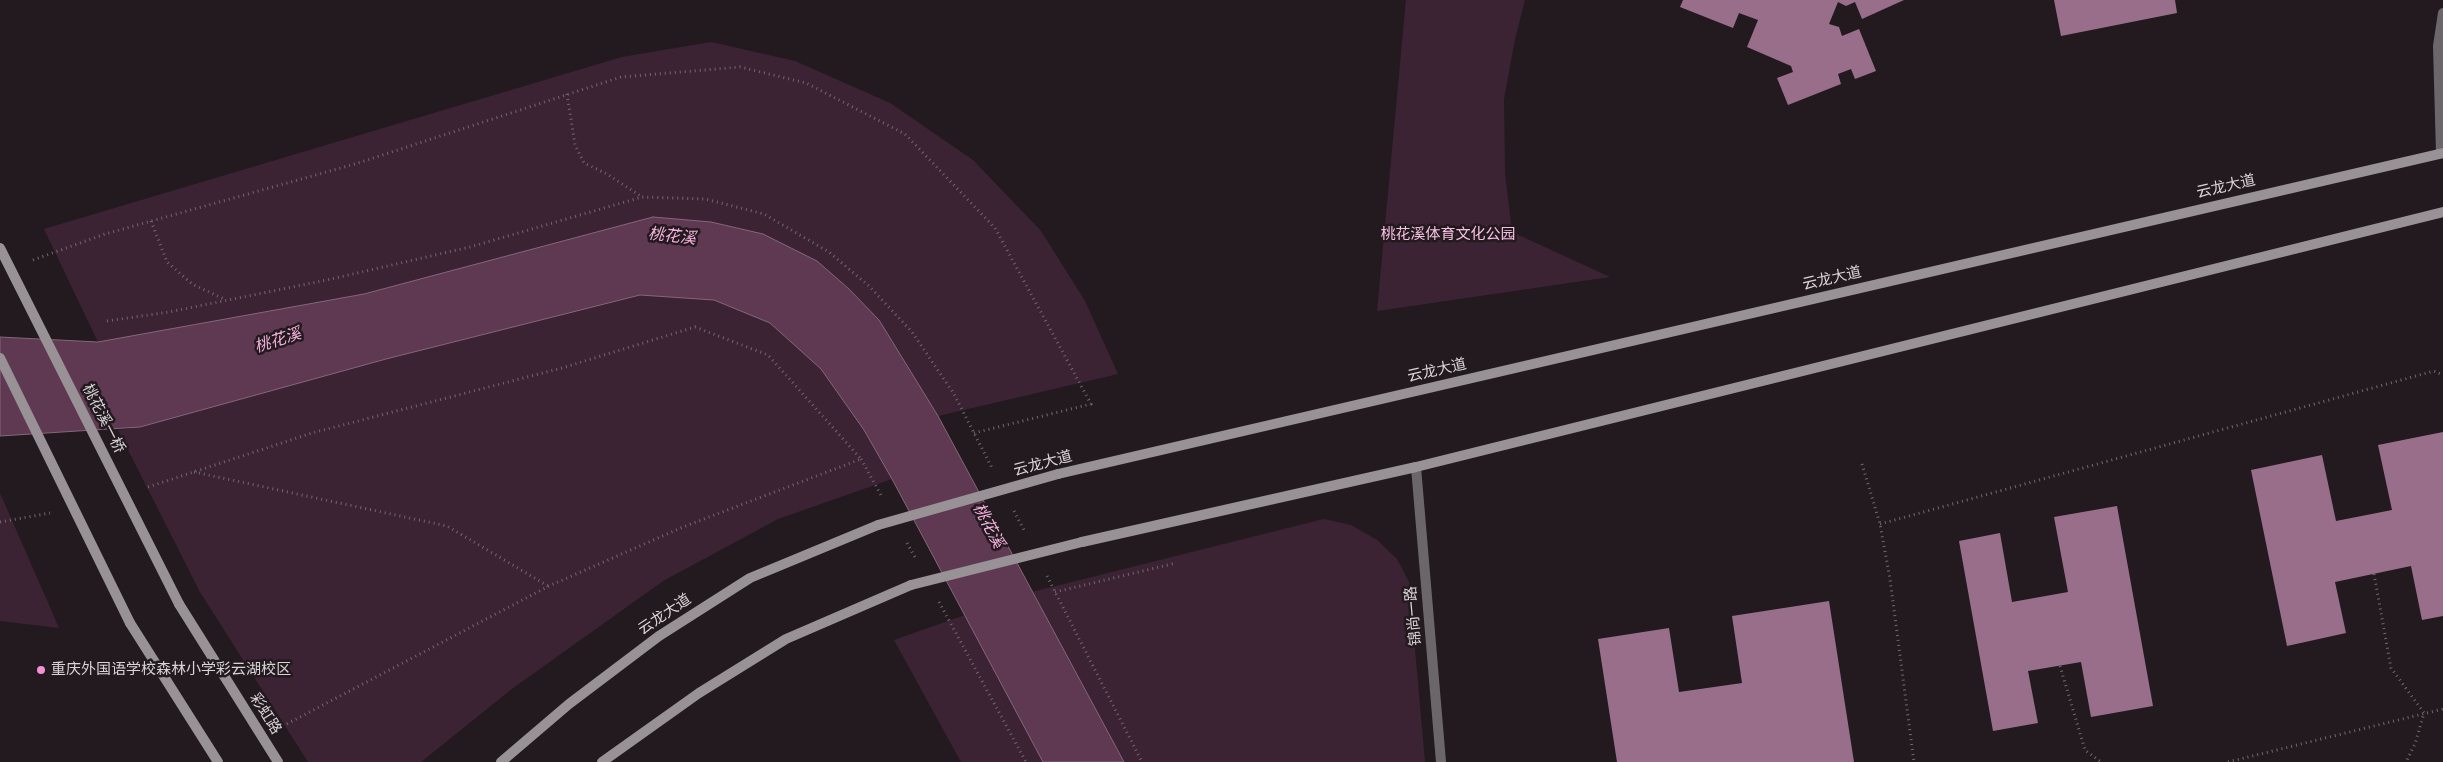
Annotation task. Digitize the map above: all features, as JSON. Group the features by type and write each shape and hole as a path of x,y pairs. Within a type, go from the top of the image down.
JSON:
{"main road":[{"name":"云龙大道","path":"501,762 569,704 659,636 742,583 878,525 1058,474 2442,153"},
{"path":"602,762 699,693 786,639 911,586 1082,542 1416,467 2443,212"},
{"name":"桃花溪一桥","path":"0,248 180,604"},
{"path":"0,358 130,623 218,762"},
{"name":"彩虹路","path":"180,604 278,762"}],"street":[{"path":"2442,153 2438,46 2443,13"},
{"name":"锦尚一路","path":"1416,467 1441,762"}],"path":[{"path":"26,263 105,234 355,164 621,78 740,67 806,83 905,134 996,228 1091,404 974,433"},
{"path":"567,94 574,145 584,163 607,174 642,197"},
{"path":"107,321 327,280 470,247 642,197 704,199 764,214 829,252 869,286 912,332 954,394 997,477"},
{"path":"151,221 167,262 192,284 226,300"},
{"path":"140,490 312,433 562,368 695,327 768,355 861,458 885,502"},
{"path":"1880,524 2434,371 2443,375"},
{"path":"285,726 549,586 683,526 861,458"},
{"path":"1862,464 1880,524 1890,579 1914,762"},
{"path":"193,471 447,526 549,586"},
{"path":"1010,504 1028,539"},
{"path":"0,522 58,512"},
{"path":"904,536 918,562"},
{"path":"1055,592 1176,563"},
{"path":"1046,574 1142,762"},
{"path":"2374,574 2391,668 2424,712"},
{"path":"937,597 1026,762"},
{"path":"2060,666 2085,750 2101,762"},
{"path":"2228,762 2424,712 2443,709"},
{"path":"2406,762 2415,744 2424,712"}],"green space":[{"name":"桃花溪体育文化公园","path":"1406,0 1525,0 1515,39 1504,99 1505,174 1512,232 1610,277 1377,311"},
{"path":"711,42 795,61 890,103 973,160 1041,231 1085,301 1118,374 938,416 879,320 849,289 817,261 654,217 364,294 98,342 44,229 622,57"},
{"path":"640,295 714,300 770,323 821,369 864,430 892,479 778,519 663,581 513,688 421,762 308,762 200,592 118,430 140,427 386,359"},
{"path":"0,493 59,628 0,621"},
{"path":"1324,519 1351,525 1377,540 1397,559 1409,582 1425,762 1124,762 1032,592"},
{"path":"965,615 1043,762 961,762 894,640"}],"water":[{"name":"桃花溪","path":"653,217 711,222 763,234 817,261 849,289 879,320 938,416 1124,762 1043,762 892,479 864,430 821,369 770,323 714,300 640,295 386,359 140,427 0,436 0,337 98,342 364,294"}],"building":[{"path":"1683,0 1904,0 1862,19 1855,2 1846,6 1838,2 1829,24 1839,27 1842,36 1859,29 1876,71 1855,79 1851,69 1838,74 1841,84 1788,105 1777,78 1793,72 1791,66 1747,47 1758,20 1739,13 1733,28 1680,7"},
{"path":"2054,0 2175,0 2177,13 2061,36"},
{"path":"2443,432 2443,616 2422,620 2411,566 2335,582 2346,633 2287,646 2251,470 2322,455 2336,521 2392,510 2378,445"},
{"path":"2117,506 2153,706 2091,717 2081,662 2028,671 2038,723 1993,731 1959,541 2000,533 2012,602 2068,592 2054,517"},
{"path":"1829,601 1854,762 1617,762 1598,639 1669,628 1679,692 1742,683 1732,616"}],"place":[{"name":"重庆外国语学校森林小学彩云湖校区","path":"41,670"}]}
